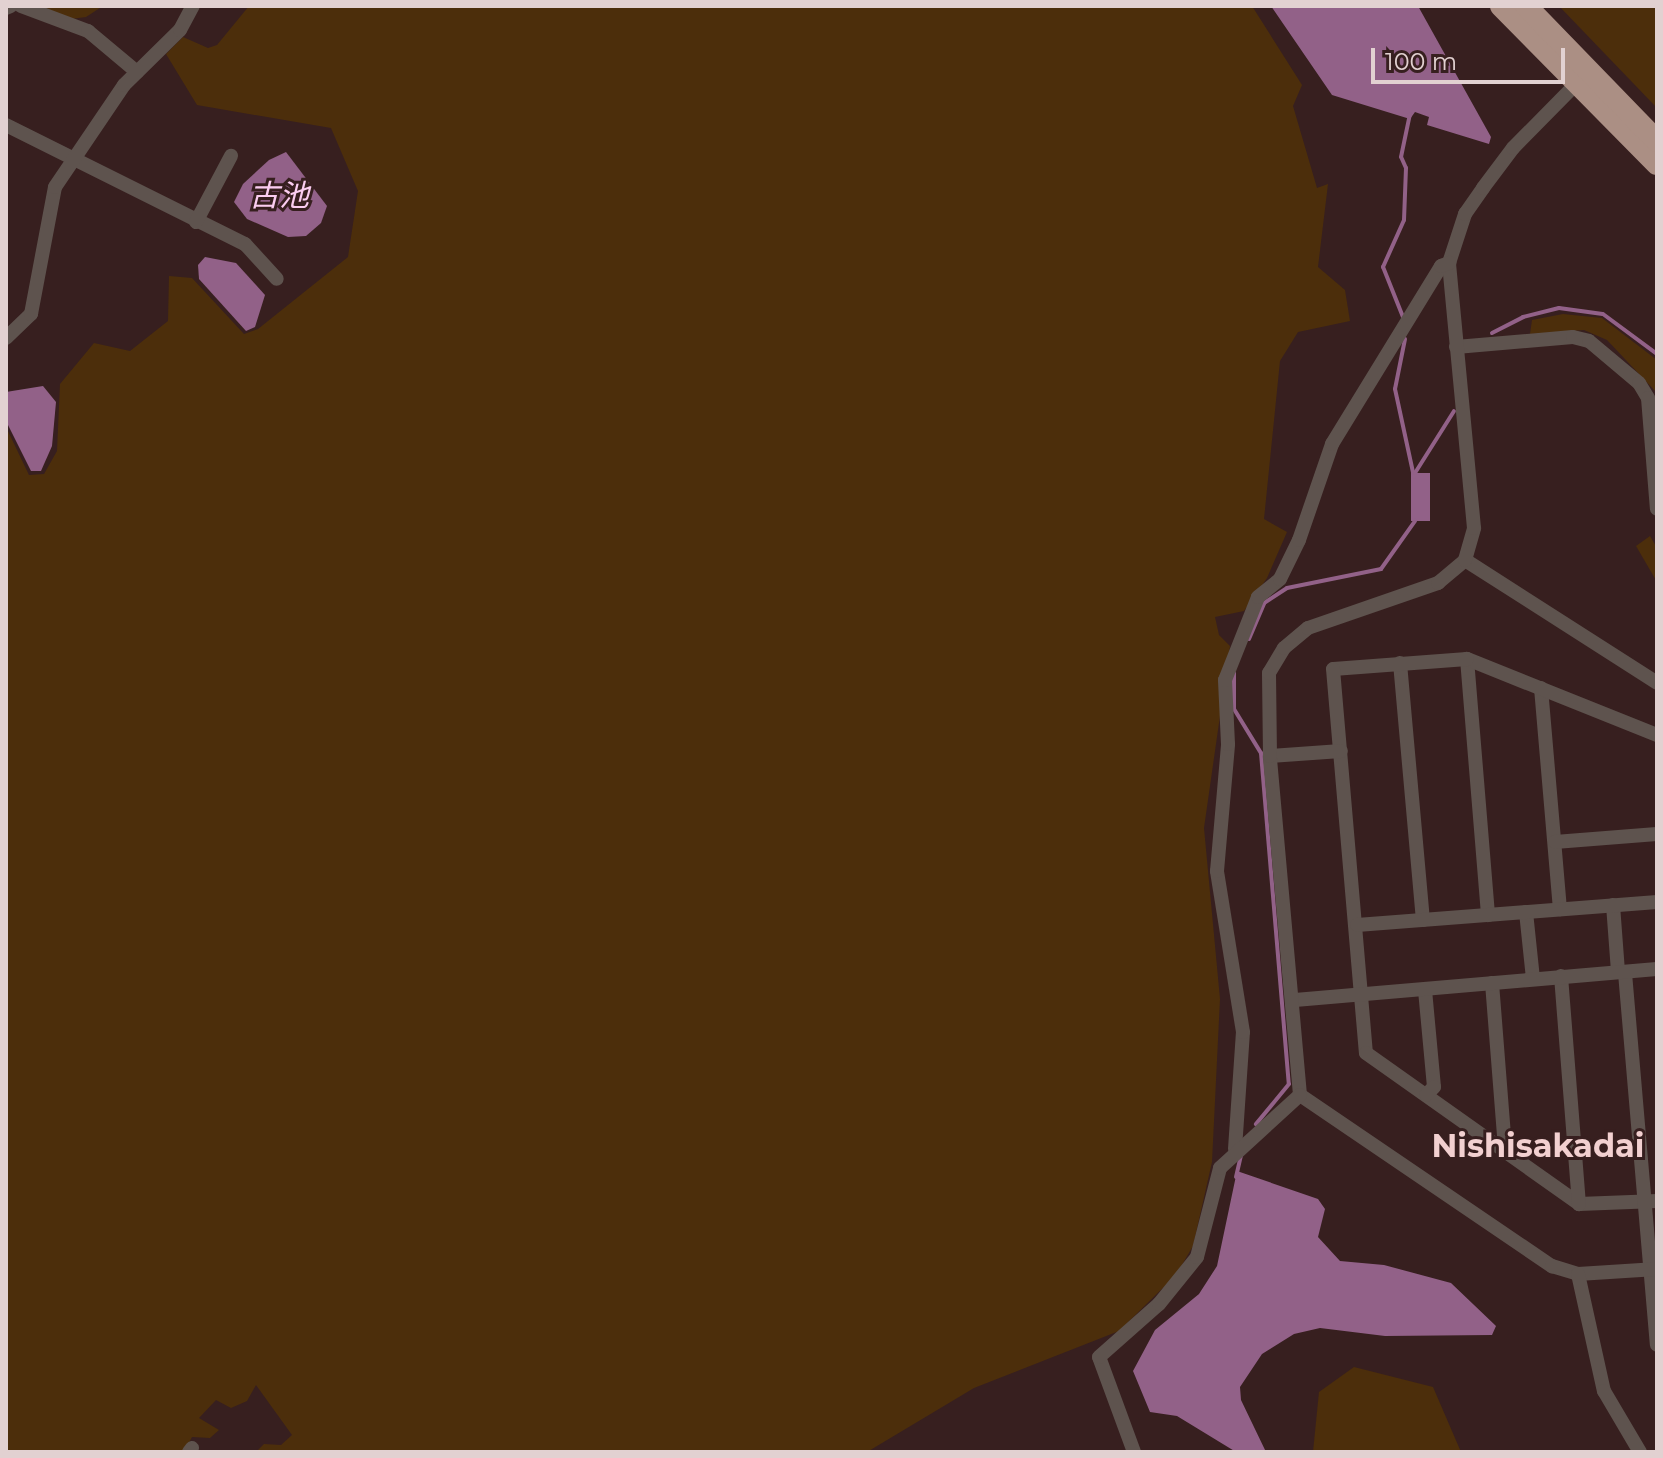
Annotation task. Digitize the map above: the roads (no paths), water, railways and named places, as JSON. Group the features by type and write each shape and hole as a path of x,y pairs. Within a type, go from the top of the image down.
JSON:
{"highway":[{"path":"1501,6 1657,141"},
{"path":"1526,6 1582,79 1657,164"}],"street":[{"path":"21,6 88,31 137,72"},
{"path":"6,338 31,314 55,187 137,72 180,30 193,6"},
{"path":"1300,1095 1295,1000 1265,689 1284,648 1308,628 1438,583 1465,560 1474,528 1449,263 1465,214 1483,188 1513,148 1582,79"},
{"path":"6,125 245,244 277,279"},
{"path":"196,222 231,156"},
{"path":"1235,1149 1243,1032 1217,871 1228,744 1227,672 1258,597 1280,579 1299,540 1332,444 1441,266 1449,263"},
{"path":"1456,347 1573,337 1589,341 1639,383 1648,398 1657,509"},
{"path":"1465,560 1657,683"},
{"path":"1467,659 1488,915"},
{"path":"1652,1202 1579,1204 1505,1148 1366,1053 1333,669 1467,659 1657,735"},
{"path":"1400,663 1423,920"},
{"path":"1541,688 1560,909"},
{"path":"1270,756 1341,751"},
{"path":"1555,842 1657,834"},
{"path":"1357,925 1657,902"},
{"path":"1613,905 1652,1202 1657,1345"},
{"path":"1526,912 1533,979"},
{"path":"1295,1000 1657,969"},
{"path":"1561,976 1579,1204"},
{"path":"1492,983 1505,1148"},
{"path":"1425,990 1434,1087 1426,1095"},
{"path":"1134,1452 1099,1357 1159,1304 1197,1257 1220,1168 1235,1149 1300,1095"},
{"path":"1300,1095 1552,1266 1578,1274 1653,1270"},
{"path":"1578,1274 1604,1391 1640,1452"}],"water":[{"path":"1271,6 1418,6 1491,137 1489,144 1427,125 1429,117 1415,112 1410,119 1332,95"},
{"name":"古池","path":"286,152 327,206 321,223 306,236 288,237 247,219 234,202 243,184 269,160"},
{"path":"205,257 236,263 265,295 255,327 246,331 199,279 198,265"},
{"path":"43,386 56,402 52,446 41,471 31,471 6,421 6,392"},
{"path":"1411,473 1430,473 1430,521 1411,521"},
{"path":"1237,1171 1318,1199 1325,1209 1318,1237 1340,1261 1384,1265 1451,1283 1496,1326 1492,1335 1385,1336 1320,1328 1294,1334 1262,1354 1240,1387 1241,1400 1266,1452 1236,1452 1177,1416 1150,1412 1133,1371 1155,1330 1199,1294 1217,1266"}],"waterway":[{"path":"1403,317 1383,267 1404,220 1406,168 1401,157 1410,114"},
{"path":"1492,333 1523,317 1559,308 1603,314 1657,354"},
{"path":"1405,339 1395,389 1414,477"},
{"path":"1415,473 1454,411"},
{"path":"1249,639 1264,603 1287,588 1381,569 1415,521"},
{"path":"1234,673 1234,709 1261,753 1289,1084 1256,1124"},
{"path":"1236,1177 1241,1156"}],"district":[{"name":"Nishisakadai","path":"1538,1146"}]}
